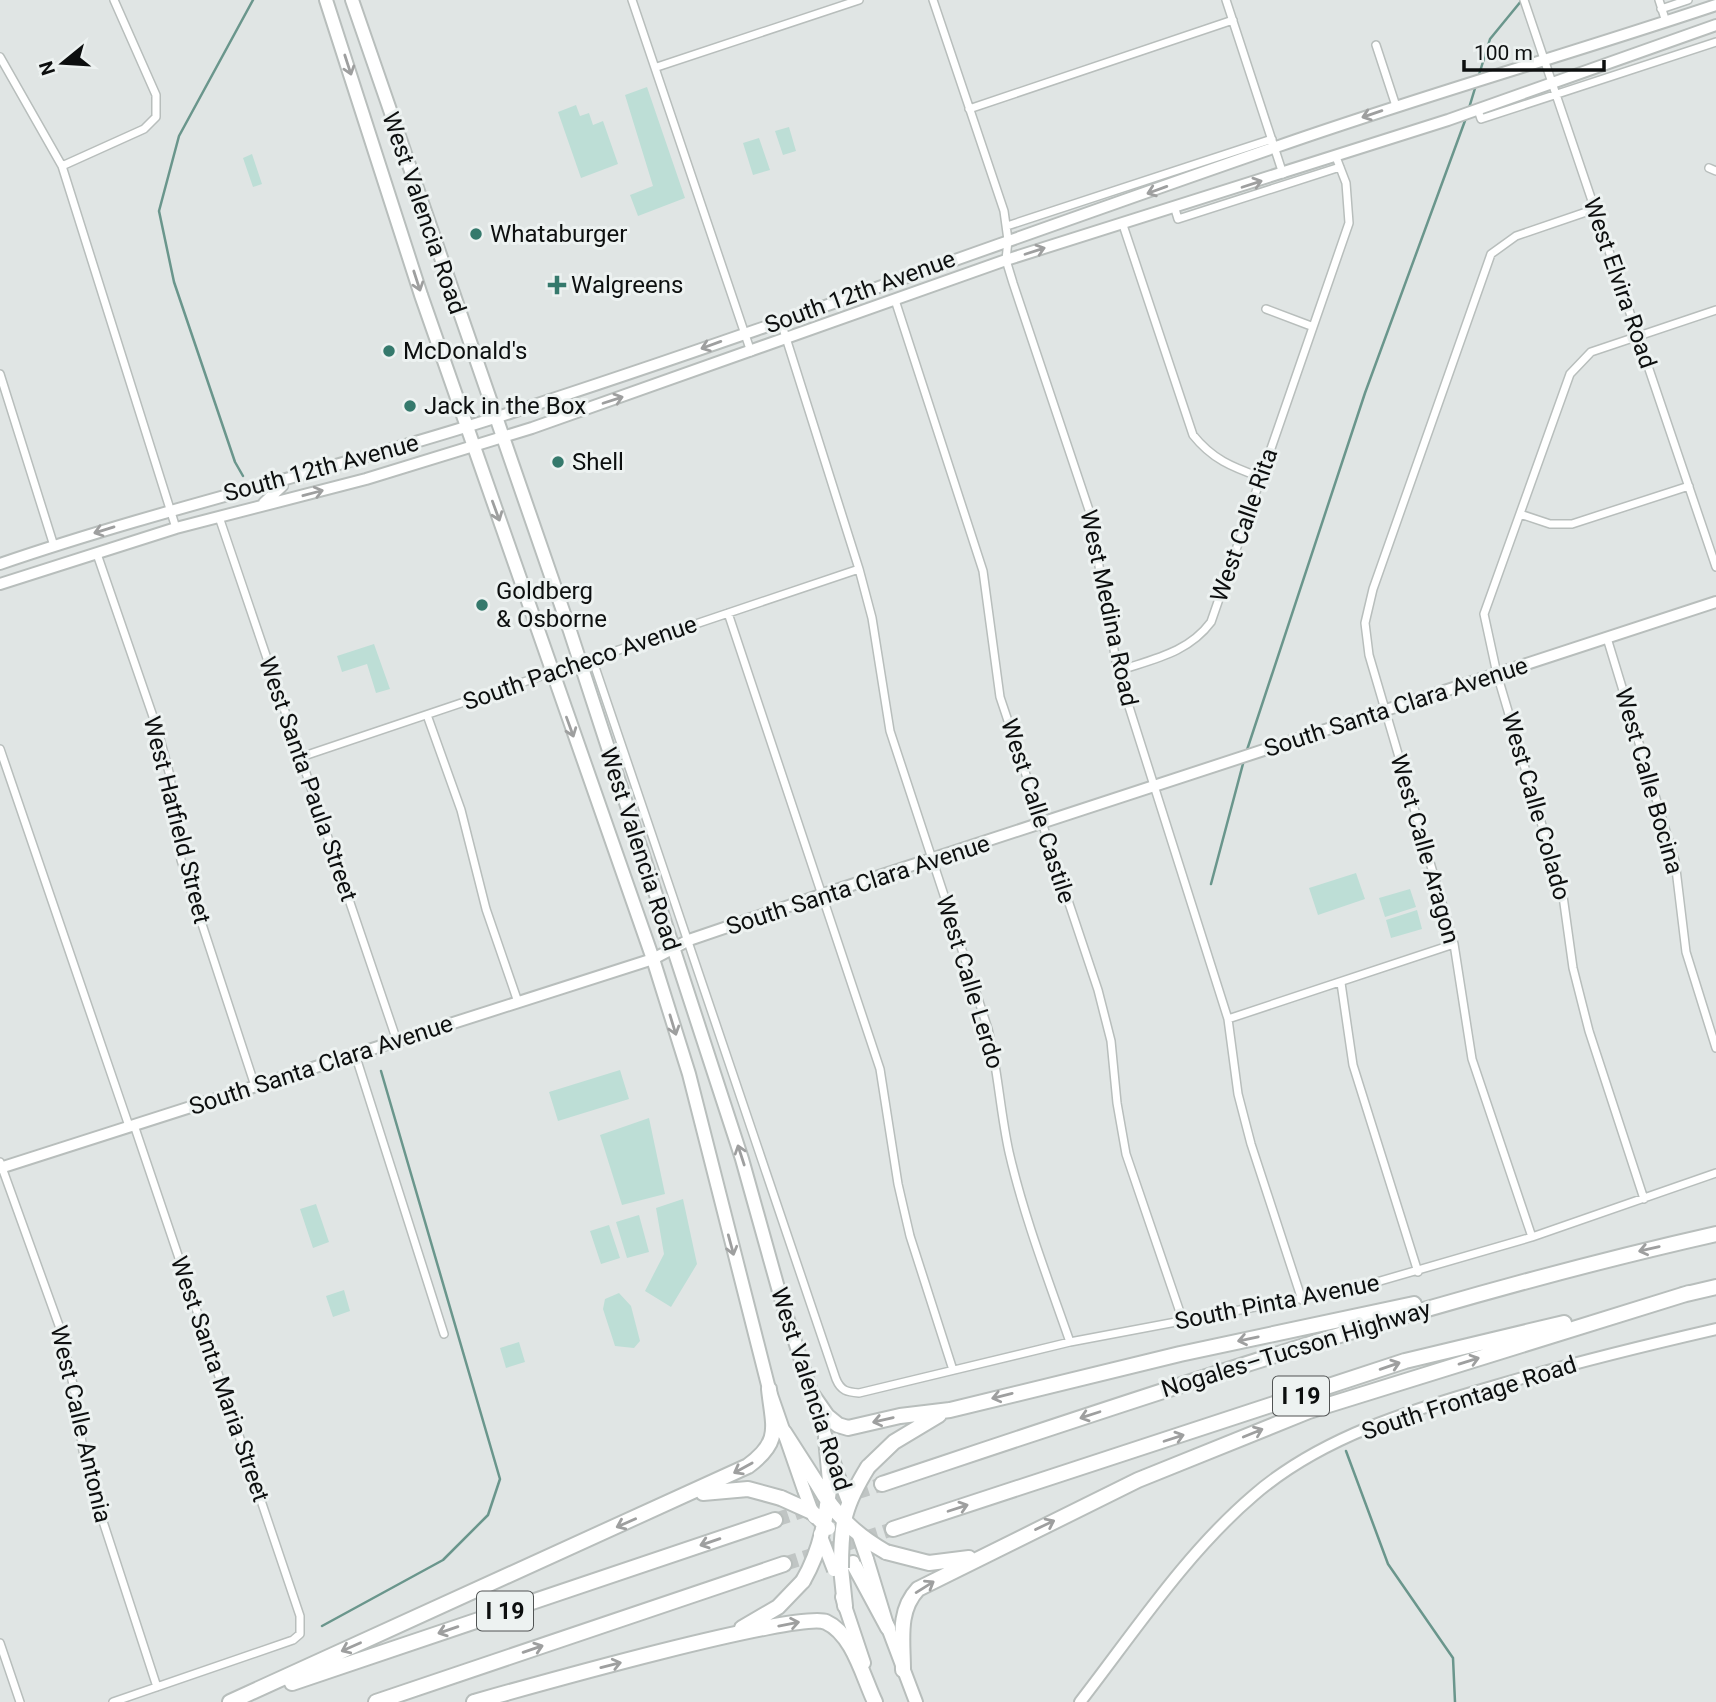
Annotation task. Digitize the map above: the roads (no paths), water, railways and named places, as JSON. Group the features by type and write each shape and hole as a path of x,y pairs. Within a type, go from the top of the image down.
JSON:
{"highway":[{"name":"Nogales–Tucson Highway","path":"883,1484 1271,1354 1530,1279 1716,1234"},
{"path":"811,1393 827,1416 838,1425 848,1428 900,1416 950,1410 1180,1354 1530,1279"},
{"name":"Nogales–Tucson Highway","path":"893,1529 1405,1361 1716,1287"},
{"path":"903,1670 903,1619 907,1601 918,1589 1138,1480 1309,1411 1689,1293"},
{"path":"230,1702 748,1466 766,1452 773,1427 769,1389"},
{"path":"888,1628 848,1565 841,1541 848,1501 868,1467 915,1427 950,1410"},
{"path":"784,1432 823,1483"},
{"path":"722,1637 778,1607 803,1581 816,1559 828,1502 823,1483 826,1439"},
{"path":"688,1495 748,1489 781,1498 812,1512 823,1532 841,1541"},
{"path":"828,1502 859,1536 886,1552 929,1563 984,1555"},
{"name":"I 19","path":"236,1702 775,1520"},
{"name":"I 19","path":"376,1702 784,1564"},
{"path":"845,1606 848,1565"},
{"path":"474,1702 722,1637 815,1619 825,1622 848,1643 876,1702"}],"main road":[{"name":"West Valencia Road","path":"326,0 381,163 421,295 551,674 653,959 689,1074 769,1389 784,1432"},
{"name":"West Valencia Road","path":"352,0 502,438 586,661 672,949 743,1159 780,1295 826,1439"},
{"path":"381,163 404,156"},
{"name":"West Valencia Road","path":"812,1512 823,1483 848,1501 859,1536 848,1565"},
{"path":"823,1532 848,1565"},
{"path":"845,1606 876,1702"},
{"path":"888,1628 916,1702"}],"street":[{"path":"62,166 144,129 156,117 156,95 114,0"},
{"path":"632,0 657,67 751,352"},
{"path":"657,67 859,0"},
{"name":"West Medina Road","path":"933,0 1007,226 1006,260 1089,510 1118,671 1228,1019 1238,1094 1251,1144 1302,1300"},
{"path":"1226,0 1283,174"},
{"path":"1658,0 1666,22"},
{"path":"1661,9 1688,0"},
{"name":"West Elvira Road","path":"1525,3 1716,567"},
{"name":"South 12th Avenue","path":"1007,226 1544,61 1716,5"},
{"path":"970,108 1233,20"},
{"name":"South 12th Avenue","path":"1553,88 1716,25"},
{"name":"South 12th Avenue","path":"1175,209 1178,219 1477,110 1716,42"},
{"path":"1376,45 1396,106"},
{"path":"0,57 62,166 176,528"},
{"name":"South 12th Avenue","path":"0,565 169,510 495,418 781,322 1273,143"},
{"name":"South 12th Avenue","path":"0,584 176,528 474,447 786,341 1006,260 1283,174 1338,162"},
{"name":"West Calle Rita","path":"1118,671 1177,651 1199,638 1211,622 1311,326 1349,223 1346,183 1338,162"},
{"name":"West Calle Aragon","path":"1532,1237 1472,1059 1454,944 1369,655 1365,623 1373,589 1491,254 1516,236 1595,209"},
{"path":"1124,225 1193,435 1205,450 1225,465 1260,477"},
{"name":"West Calle Castile","path":"895,300 983,571 1000,697 1098,990 1111,1041 1116,1103 1126,1154 1183,1321"},
{"path":"1266,309 1311,326"},
{"path":"1638,336 1716,310"},
{"name":"West Calle Lerdo","path":"781,322 859,569 872,618 890,731 988,1029 999,1070 1008,1147 1022,1206 1070,1342"},
{"name":"West Calle Colado","path":"1638,336 1591,352 1570,374 1485,614 1497,674 1563,896 1573,968 1589,1031 1644,1199"},
{"path":"0,374 54,546"},
{"path":"259,506 279,491 282,485 280,479"},
{"path":"1520,514 1550,524 1572,524 1689,486"},
{"name":"West Santa Paula Street","path":"219,517 397,1041"},
{"name":"West Hatfield Street","path":"97,554 158,731 170,776 181,860 255,1086"},
{"name":"South Pacheco Avenue","path":"301,757 859,569"},
{"name":"South Santa Clara Avenue","path":"1,1166 653,959 689,940 821,895 1716,602"},
{"path":"728,613 880,1069 910,1236 953,1370"},
{"name":"West Calle Bocina","path":"1607,638 1675,861 1686,952 1716,1048"},
{"name":"West Valencia Road","path":"586,661 689,940 836,1379"},
{"path":"427,715 461,810 486,909 518,1002"},
{"name":"West Santa Maria Street","path":"0,749 300,1616 300,1634 293,1640 157,1687"},
{"path":"1228,1019 1454,944"},
{"path":"1341,982 1353,1065 1418,1272"},
{"path":"355,1054 444,1334"},
{"name":"West Calle Antonia","path":"1,1166 61,1331 76,1398 83,1451 97,1503 157,1687"},
{"name":"South Pinta Avenue","path":"836,1379 840,1388 859,1393 1070,1342 1302,1300 1418,1272 1532,1237 1716,1173"},
{"name":"South Frontage Road","path":"1080,1702 1195,1555 1256,1493 1304,1460 1381,1423 1468,1394 1716,1329"},
{"path":"0,1643 20,1702"},
{"path":"113,1702 157,1687"}],"waterway":[{"path":"243,476 235,462 174,282 159,211 179,136 253,0"},
{"path":"1478,78 1490,39 1522,0"},
{"path":"1469,108 1476,85"},
{"path":"1246,753 1365,393 1466,118"},
{"path":"1211,884 1244,760"},
{"path":"322,1626 443,1560 488,1515 500,1479 381,1071"},
{"path":"1346,1451 1388,1564 1453,1658 1455,1702"}],"tunnel":[{"path":"775,1520 882,1484"},
{"path":"784,1564 893,1529"}],"place":[{"name":"Whataburger","path":"476,234"},
{"name":"Walgreens","path":"557,285"},
{"name":"McDonald's","path":"389,351"},
{"name":"Jack in the Box","path":"410,406"},
{"name":"Shell","path":"558,462"},
{"name":"Goldberg & Osborne","path":"482,605"}]}
